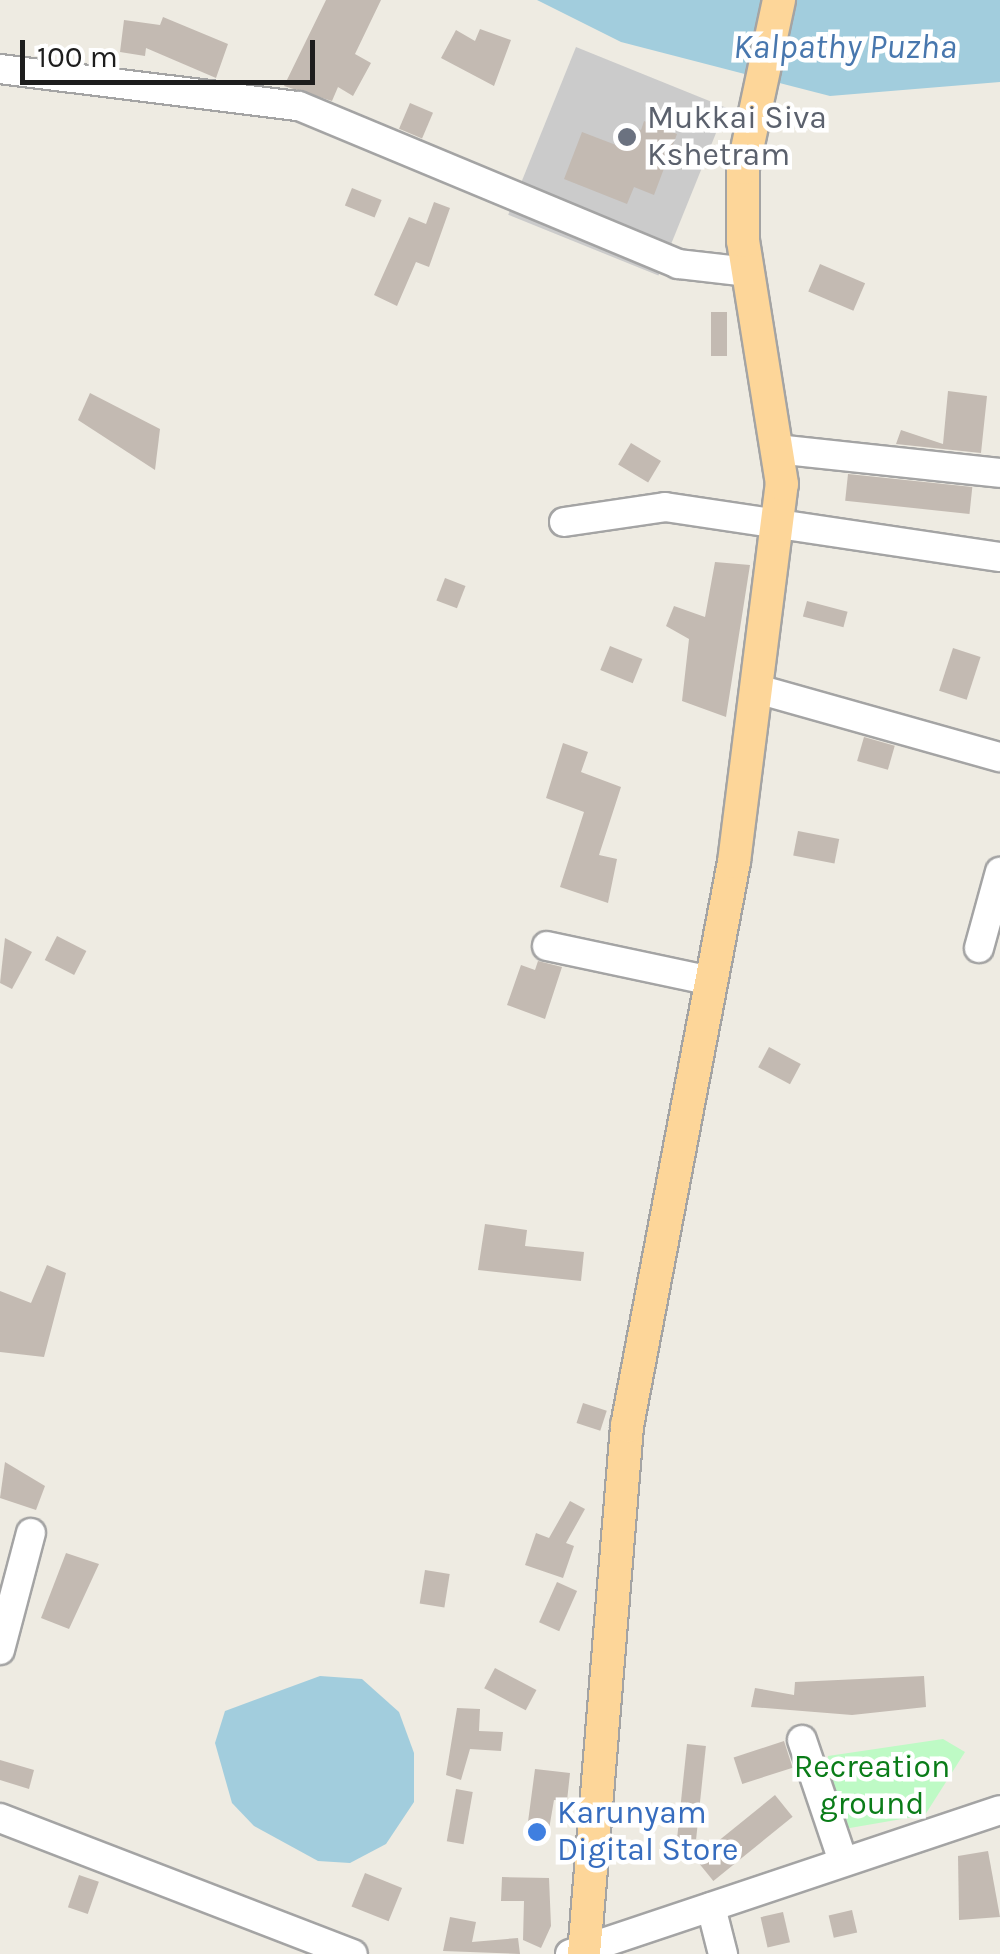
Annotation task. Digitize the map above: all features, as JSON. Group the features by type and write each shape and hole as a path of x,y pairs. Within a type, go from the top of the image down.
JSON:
{"main road":[{"path":"579,1953 627,1426 761,690 773,516 782,484 748,272 750,125 779,0"}],"street":[{"path":"0,68 299,106 678,264 748,272"},
{"path":"776,449 1000,473"},
{"path":"564,522 665,506 773,516 1000,556"},
{"path":"761,690 1000,757"},
{"path":"979,948 1000,872"},
{"path":"547,946 711,981"},
{"path":"0,1650 30,1533"},
{"path":"802,1740 842,1858"},
{"path":"579,1953 842,1858 1000,1810"},
{"path":"0,1818 353,1954"},
{"path":"711,1908 723,1954"}],"shaded area":[{"name":"Mukkai Siva Kshetram","path":"576,47 726,108 658,276 508,215"}],"green space":[{"name":"Recreation ground","path":"943,1739 965,1752 925,1815 844,1829 826,1784 828,1756"}],"water":[{"name":"Kalpathy Puzha","path":"537,0 1000,0 1000,82 830,96 621,42"},
{"path":"320,1676 362,1679 399,1712 414,1753 414,1802 386,1844 350,1863 318,1861 254,1826 232,1803 215,1743 225,1711"}],"building":[{"path":"326,0 381,0 355,54 371,63 353,96 338,87 332,101 284,86"},
{"path":"163,17 228,44 216,78 146,48 145,56 120,52 124,20 160,25"},
{"path":"480,29 511,40 494,86 441,58 456,30 475,41"},
{"path":"410,103 433,113 422,139 399,129"},
{"path":"644,121 677,134 654,195 634,187 627,204 564,179 582,132 616,145 624,124 641,130"},
{"path":"352,188 382,200 375,218 345,206"},
{"path":"434,202 450,208 429,267 416,262 397,306 374,295 409,217 426,224"},
{"path":"820,264 865,283 853,311 808,292"},
{"path":"711,312 727,312 727,356 711,356"},
{"path":"948,391 987,396 981,453 896,444 901,430 943,444"},
{"path":"90,393 160,429 155,470 78,420"},
{"path":"631,443 661,461 648,482 618,464"},
{"path":"848,474 972,487 969,514 845,501"},
{"path":"715,562 750,565 726,717 682,701 689,639 666,626 674,606 705,617"},
{"path":"445,578 466,586 457,608 436,600"},
{"path":"807,601 848,612 843,627 803,616"},
{"path":"610,646 642,659 633,683 600,670"},
{"path":"953,648 981,657 967,700 939,691"},
{"path":"864,737 895,746 888,770 857,761"},
{"path":"563,743 588,752 581,772 621,787 599,855 617,859 608,903 560,887 584,812 546,798"},
{"path":"798,831 839,839 834,864 793,856"},
{"path":"57,936 86,951 74,975 45,960"},
{"path":"5,938 32,952 12,989 0,983"},
{"path":"538,961 562,967 545,1019 507,1005 521,965 535,970"},
{"path":"769,1047 801,1064 790,1084 758,1067"},
{"path":"485,1224 527,1230 525,1246 584,1252 581,1281 478,1270"},
{"path":"47,1265 66,1273 44,1357 0,1352 0,1291 31,1303"},
{"path":"583,1403 607,1411 600,1431 577,1423"},
{"path":"5,1462 45,1486 36,1510 0,1498"},
{"path":"570,1501 585,1509 566,1543 574,1546 563,1578 525,1565 536,1533 549,1538"},
{"path":"66,1553 99,1564 69,1629 41,1618"},
{"path":"425,1570 450,1574 444,1607 420,1604"},
{"path":"557,1582 577,1591 559,1631 539,1622"},
{"path":"495,1668 536,1690 526,1710 484,1688"},
{"path":"924,1676 926,1707 852,1715 751,1707 755,1688 794,1695 795,1682"},
{"path":"457,1708 480,1709 479,1731 503,1732 501,1751 470,1749 461,1780 446,1775"},
{"path":"784,1741 793,1768 742,1784 734,1757"},
{"path":"687,1744 706,1746 695,1850 676,1848"},
{"path":"0,1760 34,1770 29,1789 0,1780"},
{"path":"535,1769 570,1773 567,1801 554,1800 547,1841 526,1837"},
{"path":"456,1789 473,1792 464,1844 447,1841"},
{"path":"775,1795 793,1817 713,1881 696,1859"},
{"path":"988,1851 1000,1917 959,1920 958,1856"},
{"path":"365,1873 402,1888 389,1921 352,1906"},
{"path":"79,1875 99,1882 88,1914 68,1907"},
{"path":"502,1877 549,1878 551,1926 541,1948 523,1940 524,1901 501,1901"},
{"path":"852,1910 857,1932 834,1938 829,1915"},
{"path":"783,1912 790,1942 768,1947 761,1917"},
{"path":"450,1917 476,1922 472,1942 518,1938 520,1954 443,1951"}],"place":[{"name":"Mukkai Siva Kshetram","path":"627,137"},
{"name":"Karunyam Digital Store","path":"537,1832"}]}
